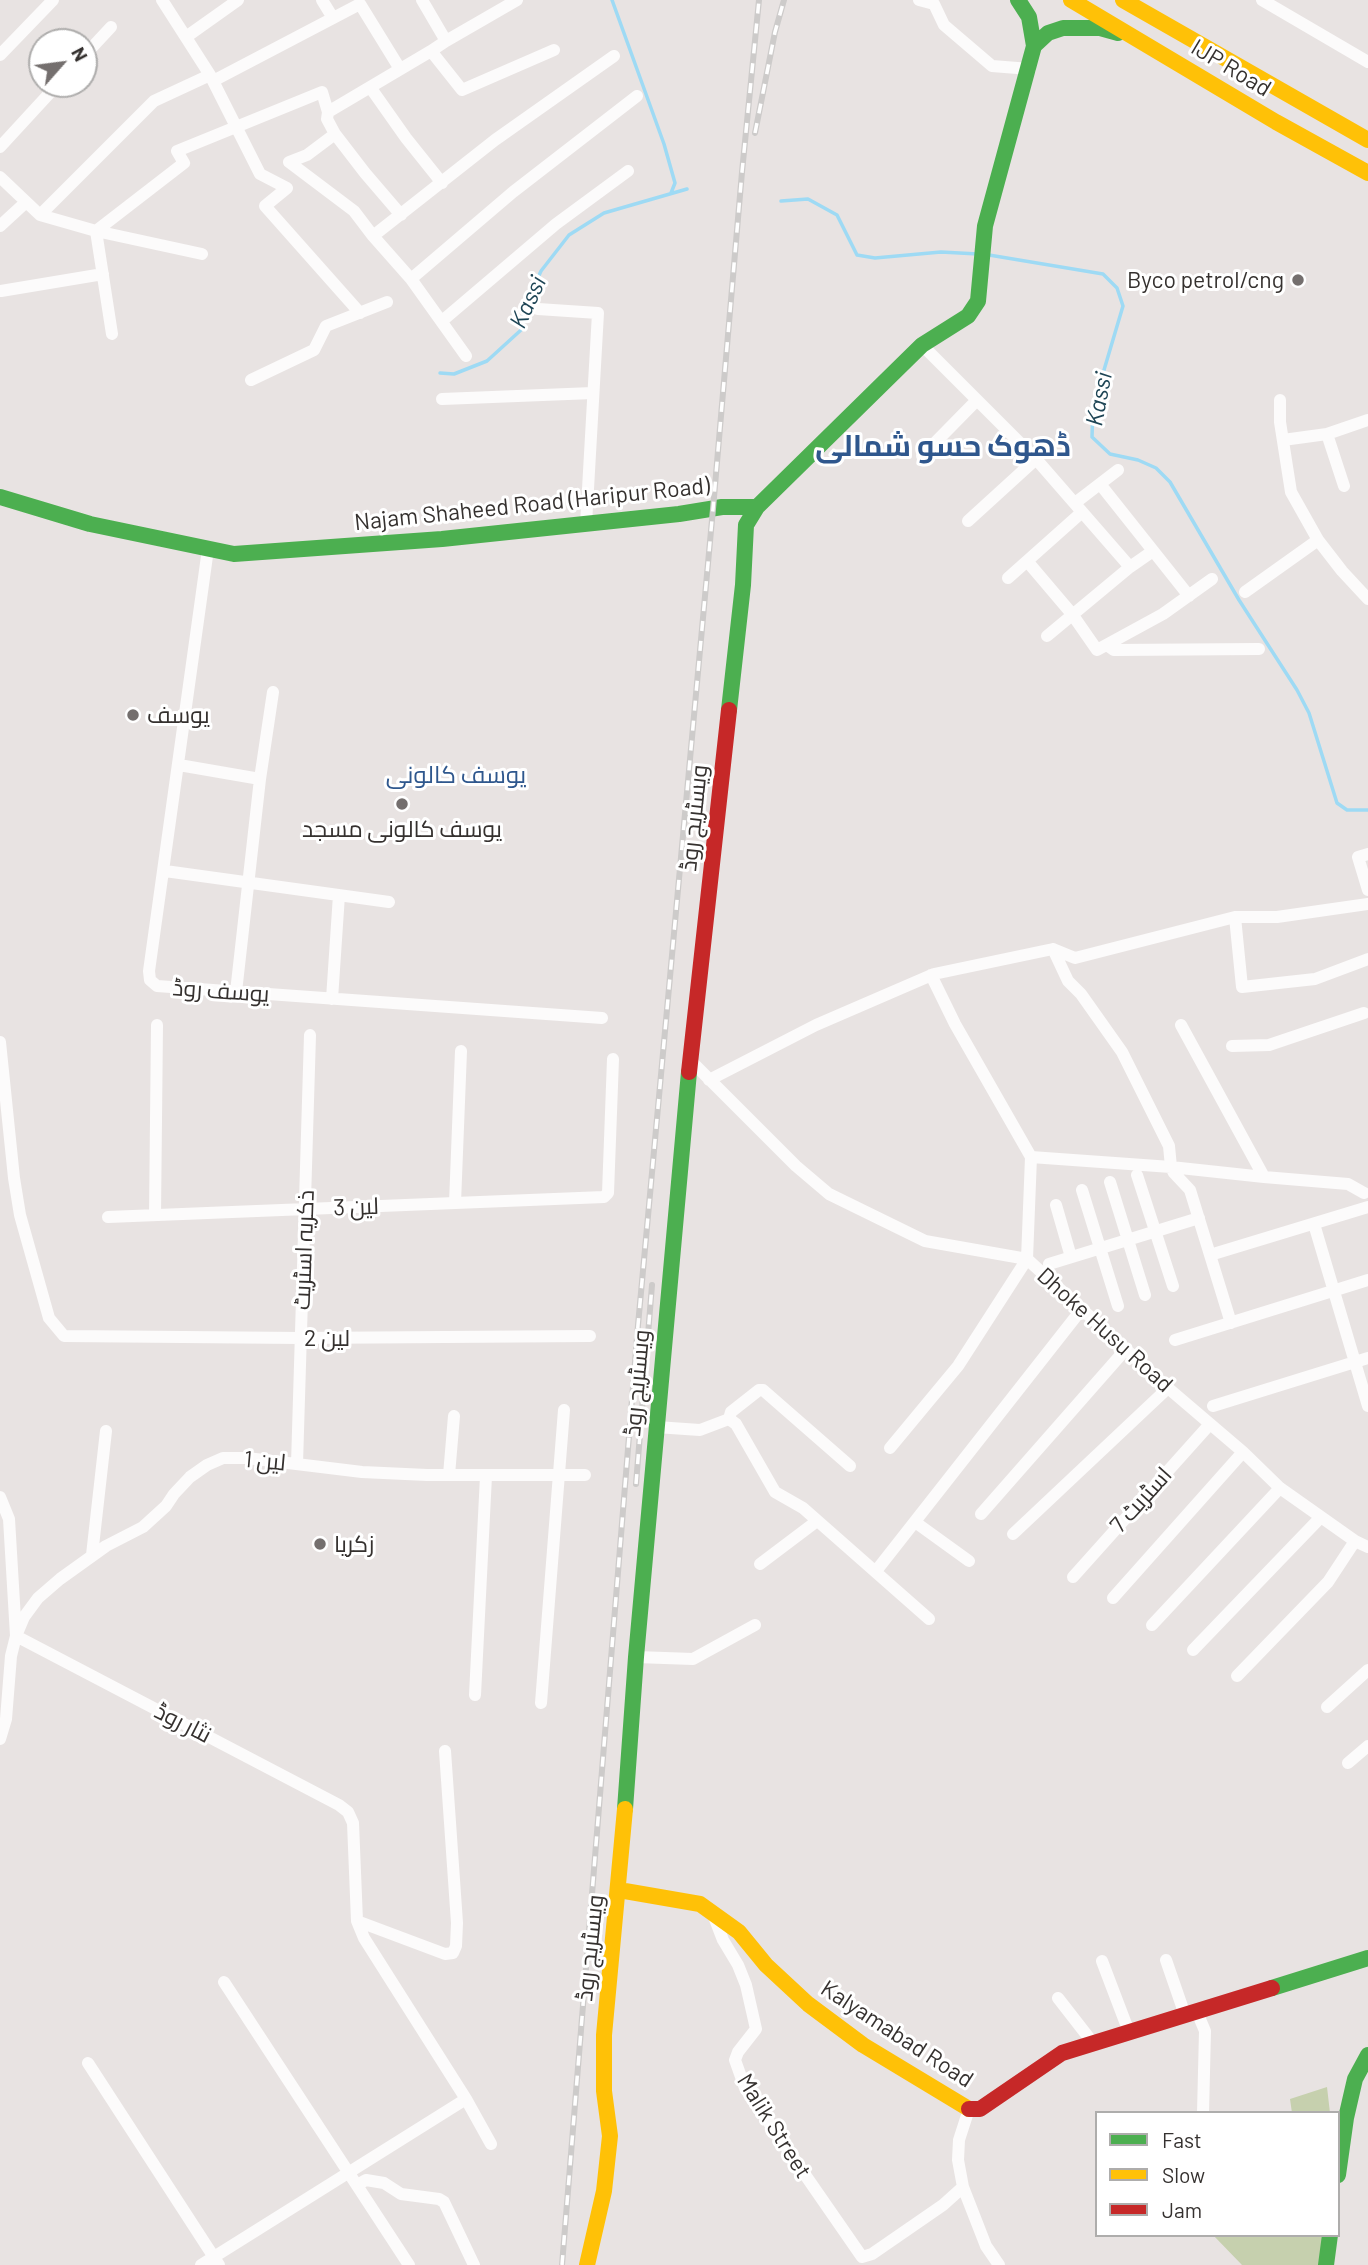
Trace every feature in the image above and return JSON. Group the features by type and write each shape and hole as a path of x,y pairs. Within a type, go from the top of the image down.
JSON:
{"main road":[{"path":"757,507 922,345 974,309 978,301 988,222 1034,46 1029,17 1018,0"},
{"name":"IJP Road","path":"1071,0 1276,122 1366,167"},
{"name":"IJP Road","path":"1123,0 1368,140"},
{"path":"1034,46 1056,29 1077,27 1100,28 1144,42"},
{"name":"Najam Shaheed Road (Haripur Road)","path":"0,497 90,524 234,554 442,539 722,507 757,507"},
{"name":"ویسٹریج روڈ","path":"587,2265 604,2191 610,2136 604,2091 604,2035 690,1060 742,597 746,525 757,507"},
{"name":"Kalyamabad Road","path":"618,1890 700,1904 739,1932 766,1965 807,2004 863,2045 969,2109 980,2109 1062,2053 1368,1958"},
{"path":"1340,2161 1355,2079 1368,2055"},
{"path":"1330,2237 1330,2264"}],"street":[{"path":"0,54 53,0"},
{"path":"162,0 212,78 260,174 287,188 265,206 360,313"},
{"path":"186,37 238,0"},
{"path":"322,0 333,18"},
{"path":"422,0 446,41"},
{"path":"328,112 516,0"},
{"path":"919,0 934,4 944,24 992,66 1030,69"},
{"path":"1262,0 1368,62"},
{"path":"40,215 153,101 212,78 333,18 358,2 400,69"},
{"path":"98,41 111,27"},
{"path":"431,51 462,90 554,50"},
{"path":"373,236 495,140 614,56"},
{"path":"370,87 442,183"},
{"path":"96,231 184,163 177,151 322,92 328,112 327,119 335,134 401,215"},
{"path":"411,279 513,192 637,96"},
{"path":"0,147 45,98"},
{"path":"335,134 307,155 289,162 354,211 411,279 466,356"},
{"path":"442,321 556,224 628,171"},
{"path":"0,177 40,215 96,231 202,254"},
{"path":"0,226 25,203"},
{"path":"96,231 112,334"},
{"path":"1,291 103,274"},
{"path":"251,380 314,350 326,326 387,302"},
{"path":"538,309 598,313 586,523"},
{"path":"922,345 1036,459 1130,567"},
{"path":"442,399 593,393"},
{"path":"1280,400 1280,422 1291,492 1318,540 1368,599"},
{"path":"922,456 976,401"},
{"path":"1283,440 1327,434 1368,420"},
{"path":"1327,434 1344,486"},
{"path":"968,521 1036,459"},
{"path":"1008,578 1100,484 1118,470"},
{"path":"1100,484 1189,596"},
{"path":"1245,593 1318,540"},
{"name":"یوسف روڈ","path":"208,549 150,979 157,986 602,1018"},
{"path":"1046,636 1153,551"},
{"path":"1027,561 1072,614 1097,650 1163,614 1212,579"},
{"path":"1107,645 1114,650 1259,649"},
{"path":"236,992 260,779 273,692"},
{"path":"179,765 260,779"},
{"path":"1368,854 1359,857 1368,890"},
{"path":"165,871 389,902"},
{"path":"332,999 340,895"},
{"path":"709,1080 816,1025 931,975 1053,949 1075,958 1235,917 1277,917 1368,904"},
{"path":"1235,917 1242,987 1315,979 1368,959"},
{"path":"1053,949 1068,981 1081,994 1122,1052 1169,1146 1171,1167 1190,1190 1231,1323"},
{"path":"890,1448 958,1366 1027,1259 1031,1157 955,1024 931,975"},
{"path":"1232,1046 1269,1045 1367,1015"},
{"path":"155,1215 157,1025"},
{"path":"1181,1026 1264,1177"},
{"name":"ذکریہ اسٹریٹ","path":"297,1464 310,1035"},
{"name":"لین 2","path":"0,1042 20,1215 50,1318 64,1336 590,1336"},
{"path":"455,1203 461,1051"},
{"name":"لین 3","path":"108,1217 604,1197 608,1193 613,1059"},
{"name":"Dhoke Husu Road","path":"690,1060 796,1166 829,1194 925,1241 1027,1259 1168,1388 1243,1451 1280,1489 1362,1544"},
{"path":"1031,1157 1348,1184 1367,1194"},
{"path":"1137,1175 1173,1286"},
{"path":"1110,1182 1145,1295"},
{"path":"1082,1190 1118,1306"},
{"path":"1056,1205 1071,1257"},
{"path":"1210,1255 1368,1207"},
{"path":"1049,1264 1199,1218"},
{"path":"1314,1224 1368,1406"},
{"path":"1175,1340 1368,1280"},
{"path":"876,1571 1081,1310"},
{"path":"981,1514 1126,1349"},
{"path":"1213,1406 1368,1358"},
{"path":"1013,1534 1168,1388"},
{"path":"729,1419 731,1412 759,1390 763,1390 850,1466"},
{"path":"541,1703 564,1410"},
{"path":"449,1475 454,1416"},
{"path":"656,1427 699,1430 729,1419"},
{"path":"729,1419 736,1424 775,1492 803,1508 929,1619"},
{"name":"اسٹریٹ 7","path":"1073,1577 1210,1424"},
{"path":"92,1555 106,1430"},
{"path":"1113,1598 1243,1451"},
{"name":"لین 1","path":"16,1636 24,1617 38,1598 60,1579 92,1555 143,1527 166,1506 190,1477 223,1458 247,1458 362,1472 486,1476 585,1475"},
{"path":"475,1695 486,1476"},
{"path":"1152,1625 1280,1489"},
{"path":"0,1497 9,1519 16,1636 11,1656 6,1719 0,1739"},
{"path":"1193,1650 1320,1518"},
{"path":"760,1564 817,1521"},
{"path":"915,1522 969,1561"},
{"path":"1237,1676 1362,1544"},
{"path":"636,1657 694,1658 755,1625"},
{"name":"نثار روڈ","path":"16,1636 348,1812 352,1823 357,1921"},
{"path":"1327,1707 1368,1670"},
{"path":"1349,1763 1368,1746"},
{"path":"357,1921 445,1954 453,1953 457,1923 445,1751"},
{"name":"Malik Street","path":"711,1911 746,1985 756,2029 735,2060 745,2088 862,2257 872,2254 943,2205 963,2187"},
{"path":"357,1921 364,1938 466,2099 491,2144"},
{"path":"1167,1960 1191,2014 1205,2031 1203,2111"},
{"path":"1102,1961 1129,2032"},
{"path":"224,1982 409,2265"},
{"path":"1058,1998 1093,2043"},
{"path":"88,2063 216,2261"},
{"path":"201,2265 216,2261 466,2099"},
{"path":"969,2109 959,2140 958,2160 963,2187 986,2246 999,2265"},
{"path":"357,2185 366,2180 384,2183 401,2194 444,2202 474,2265"}],"green space":[{"path":"1327,2087 1330,2111 1292,2111 1290,2099"},
{"path":"1215,2237 1324,2237 1321,2265 1242,2265"}],"waterway":[{"path":"612,0 664,144 675,183 671,193"},
{"name":"Kassi","path":"440,373 454,374 487,361 521,330 525,306 541,271 569,235 604,213 687,189"},
{"name":"Kassi","path":"781,201 808,199 837,215 857,255 875,258 941,252 978,254"},
{"name":"Kassi","path":"989,255 1103,274 1117,288 1123,306 1093,407 1092,437 1110,454 1138,460 1156,468 1170,482 1309,713 1337,803 1347,810 1368,810"}],"railway":[{"path":"562,2265 638,1325 759,0"},
{"path":"755,133 784,0"},
{"path":"636,1484 652,1285"}],"traffic: fast":[{"path":"729,710 743,585 746,525 757,507 922,345 968,316 978,301 985,226 1034,46 1029,17 1018,0"},
{"path":"1034,46 1048,33 1063,28 1100,28 1118,33"},
{"path":"0,497 90,524 234,554 442,539 722,507 757,507"},
{"path":"625,1809 636,1657 689,1072"},
{"path":"1272,1988 1368,1958"},
{"path":"1340,2161 1355,2079 1368,2055"},
{"path":"1326,2265 1330,2237"}],"traffic: slow":[{"path":"1071,0 1276,122 1368,173"},
{"path":"1123,0 1368,140"},
{"path":"587,2265 604,2191 610,2136 604,2091 604,2035 625,1809"},
{"path":"619,1890 700,1904 739,1932 766,1965 808,2004 863,2045 969,2109"}],"traffic: jam":[{"path":"689,1072 729,710"},
{"path":"969,2109 980,2109 1062,2053 1272,1988"}],"place":[{"name":"Byco petrol/cng","path":"1298,280"},
{"name":"یوسف","path":"133,715"},
{"name":"یوسف کالونی مسجد","path":"402,804"},
{"name":"زکریا","path":"320,1544"}],"district":[{"name":"ڈھوک حسو شمالی","path":"943,446"},
{"name":"یوسف کالونی","path":"456,775"}]}
